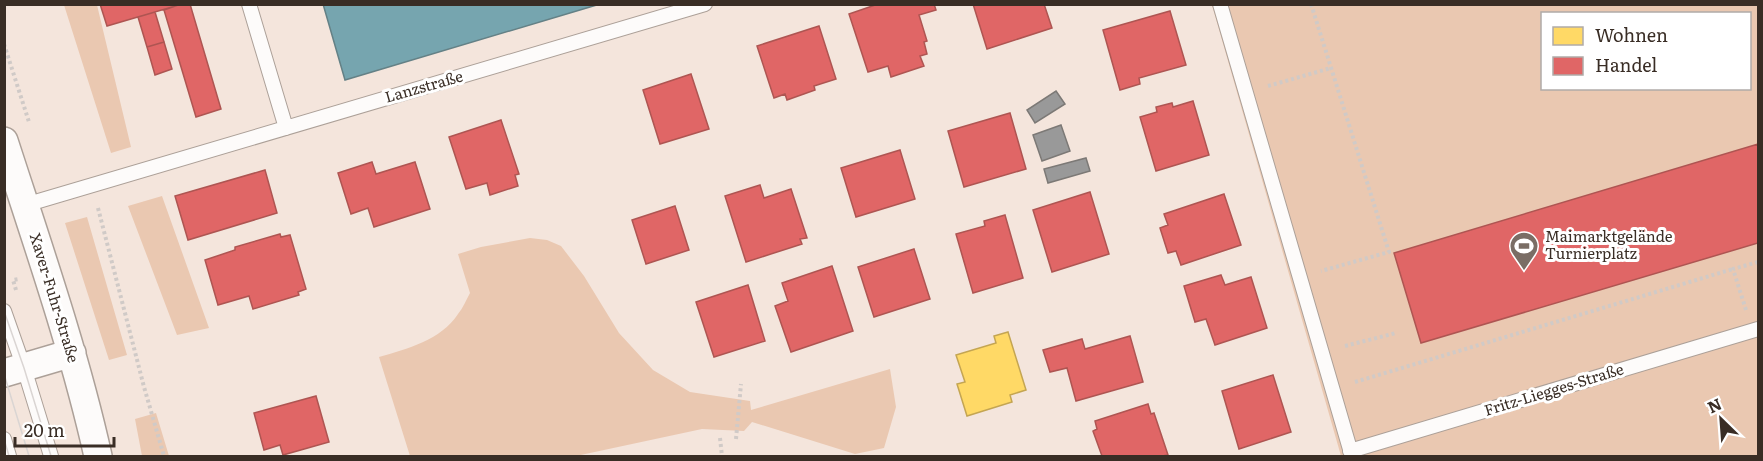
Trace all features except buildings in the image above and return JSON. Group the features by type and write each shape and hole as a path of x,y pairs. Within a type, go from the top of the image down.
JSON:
{"street":[{"name":"Xaver-Fuhr-Straße","path":"4,141 72,353 98,456"},
{"path":"14,371 72,353"}],"lane":[{"path":"249,4 286,128"},
{"name":"Lanzstraße","path":"25,205 705,4"},
{"path":"1220,4 1351,454"},
{"path":"4,312 14,371 51,456"},
{"name":"Fritz-Liegges-Straße","path":"1351,454 1756,330"},
{"path":"4,439 9,456"}],"path":[{"path":"1300,278 1389,252 1311,4"},
{"path":"1246,93 1331,68"},
{"path":"92,186 164,456"},
{"path":"1332,388 1758,262"},
{"path":"1733,269 1756,330"},
{"path":"1321,352 1396,333"},
{"path":"736,439 741,384"},
{"path":"720,438 722,456"}],"shaded area":[{"path":"64,5 97,5 131,147 111,153"},
{"name":"Maimarktgelände Turnierplatz","path":"1212,5 1758,5 1758,456 1341,456"},
{"path":"162,196 209,328 177,335 128,206"},
{"path":"87,217 127,355 109,360 65,223"},
{"path":"530,238 547,240 561,246 584,276 619,333 653,370 690,392 750,401 751,410 890,369 896,407 884,448 855,454 752,422 744,431 702,429 576,456 410,456 379,357 412,347 433,337 451,323 458,314 470,293 458,254 481,247"},
{"path":"156,413 169,456 142,456 135,419"}],"tram line":[{"path":"4,311 51,456"},
{"path":"4,374 29,456"},
{"path":"4,439 9,456"}],"place":[{"name":"Maimarktgelände Turnierplatz","path":"1524,272"}]}
